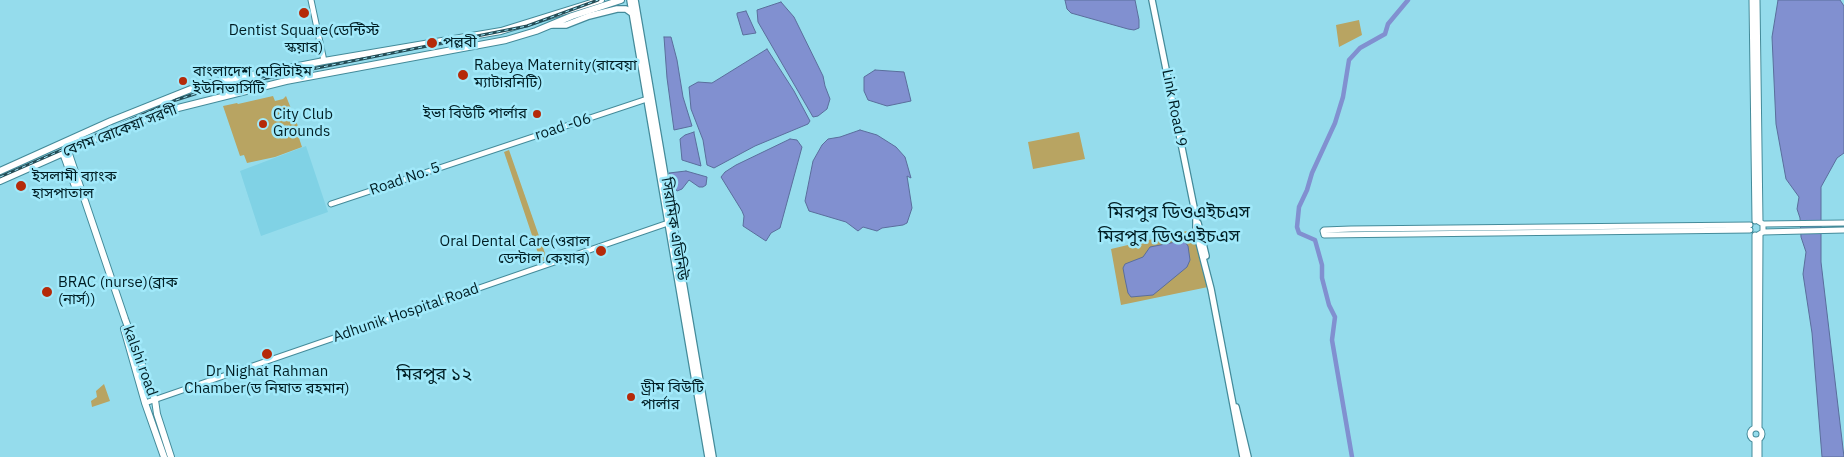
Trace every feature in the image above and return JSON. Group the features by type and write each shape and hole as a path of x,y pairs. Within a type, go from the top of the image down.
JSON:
{"main road":[{"name":"বেগম রোকেয়া সরণী","path":"0,171 110,121 174,95 211,84 324,61 482,35 542,20 602,0"},
{"name":"বেগম রোকেয়া সরণী","path":"0,181 115,130 178,108 286,80 506,40 622,0"},
{"name":"সিরামিক এভিনিউ","path":"630,0 638,32 713,457"},
{"name":"সিরামিক এভিনিউ","path":"635,0 647,99 708,457"},
{"name":"Link Road 9","path":"1152,0 1196,217 1196,231 1211,289 1243,457"},
{"path":"551,25 566,25 622,8 632,14"},
{"path":"542,20 544,28"},
{"path":"174,95 178,108"},
{"path":"66,152 124,328 145,404 164,457"},
{"name":"kalshi road","path":"66,152 155,400 157,414 171,457"},
{"name":"Link Road 9","path":"1233,403 1237,410 1248,457"}],"street":[{"path":"311,0 324,61"},
{"path":"1752,0 1759,222"},
{"path":"1755,457 1757,440 1763,435 1757,428 1759,222 1757,0"},
{"name":"road -06","path":"479,154 647,99"},
{"name":"Road No. 5","path":"331,204 479,154"},
{"path":"1844,223 1788,224 1759,222 1750,228 1324,235 1323,233 1324,230 1750,228 1759,234 1788,231 1844,230"},
{"name":"Adhunik Hospital Road","path":"145,404 668,224"},
{"path":"1757,428 1750,433 1751,437 1757,440"},
{"path":"1757,440 1759,457"}],"shaded area":[{"path":"1065,0 1135,0 1139,28 1134,30 1128,29 1071,13 1067,9"},
{"path":"1778,0 1840,0 1844,6 1844,153 1837,158 1821,187 1821,262 1844,457 1822,457 1812,333 1803,274 1806,252 1801,237 1800,218 1797,209 1799,197 1786,179 1776,124 1772,37"},
{"path":"781,2 794,17 823,76 830,99 827,109 818,116 813,117 758,22 757,10"},
{"path":"746,11 756,33 743,35 737,13"},
{"path":"1359,20 1362,35 1339,47 1336,25"},
{"path":"664,37 671,37 683,97 692,126 674,130 667,78"},
{"path":"767,49 794,91 810,121 808,124 755,146 714,168 707,165 703,140 691,109 689,87 698,82 712,83"},
{"path":"875,70 904,72 911,101 887,106 868,100 864,91 864,77"},
{"name":"City Club Grounds","path":"273,96 275,101 286,96 300,131 298,135 302,147 275,157 247,163 244,155 240,156 223,106"},
{"path":"860,130 877,135 896,147 905,157 911,178 907,176 912,208 907,223 903,225 882,228 877,231 863,227 858,231 846,222 809,211 805,201 813,161 822,145 828,139"},
{"path":"694,132 701,166 682,160 680,139"},
{"path":"1079,132 1085,159 1033,169 1028,142"},
{"path":"790,139 797,140 802,147 780,228 771,233 766,241 743,226 744,216 742,211 721,177 736,165"},
{"path":"306,146 328,212 261,236 240,171"},
{"path":"509,150 547,259 541,262 504,152"},
{"path":"686,171 707,177 706,185 699,187 689,180 682,189 677,191 672,184 674,177 669,173"},
{"path":"1195,229 1208,287 1121,305 1111,249"},
{"path":"1181,241 1185,242 1188,246 1190,260 1187,267 1153,295 1131,297 1128,293 1123,268 1125,264 1143,257 1150,247"},
{"path":"104,384 110,401 92,407 91,401 97,397 96,391"}],"waterway":[{"path":"1352,457 1332,340 1335,317 1329,305 1322,278 1322,265 1315,240 1299,233 1297,227 1299,207 1335,123 1343,97 1349,60 1360,48 1385,34 1388,24 1408,0"}],"railway":[{"path":"0,177 176,100 207,90 527,26 598,0"}],"place":[{"name":"Dentist Square(ডেন্টিস্ট স্কয়ার)","path":"304,13"},
{"name":"পল্লবী","path":"432,43"},
{"name":"Rabeya Maternity(রাবেয়া ম্যাটারনিটি)","path":"463,75"},
{"name":"বাংলাদেশ মেরিটাইম ইউনিভার্সিটি","path":"183,81"},
{"name":"ইভা বিউটি পার্লার","path":"537,114"},
{"name":"City Club Grounds","path":"263,124"},
{"name":"ইসলামী ব্যাংক হাসপাতাল","path":"21,186"},
{"name":"Oral Dental Care(ওরাল ডেন্টাল কেয়ার)","path":"601,251"},
{"name":"BRAC (nurse)(ব্রাক (নার্স))","path":"47,292"},
{"name":"Dr Nighat Rahman Chamber(ড নিঘাত রহমান)","path":"267,354"},
{"name":"ড্রীম বিউটি পার্লার","path":"631,397"}],"district":[{"name":"মিরপুর ডিওএইচএস","path":"1179,213"},
{"name":"মিরপুর ডিওএইচএস","path":"1169,237"},
{"name":"মিরপুর ১২","path":"434,375"}]}
